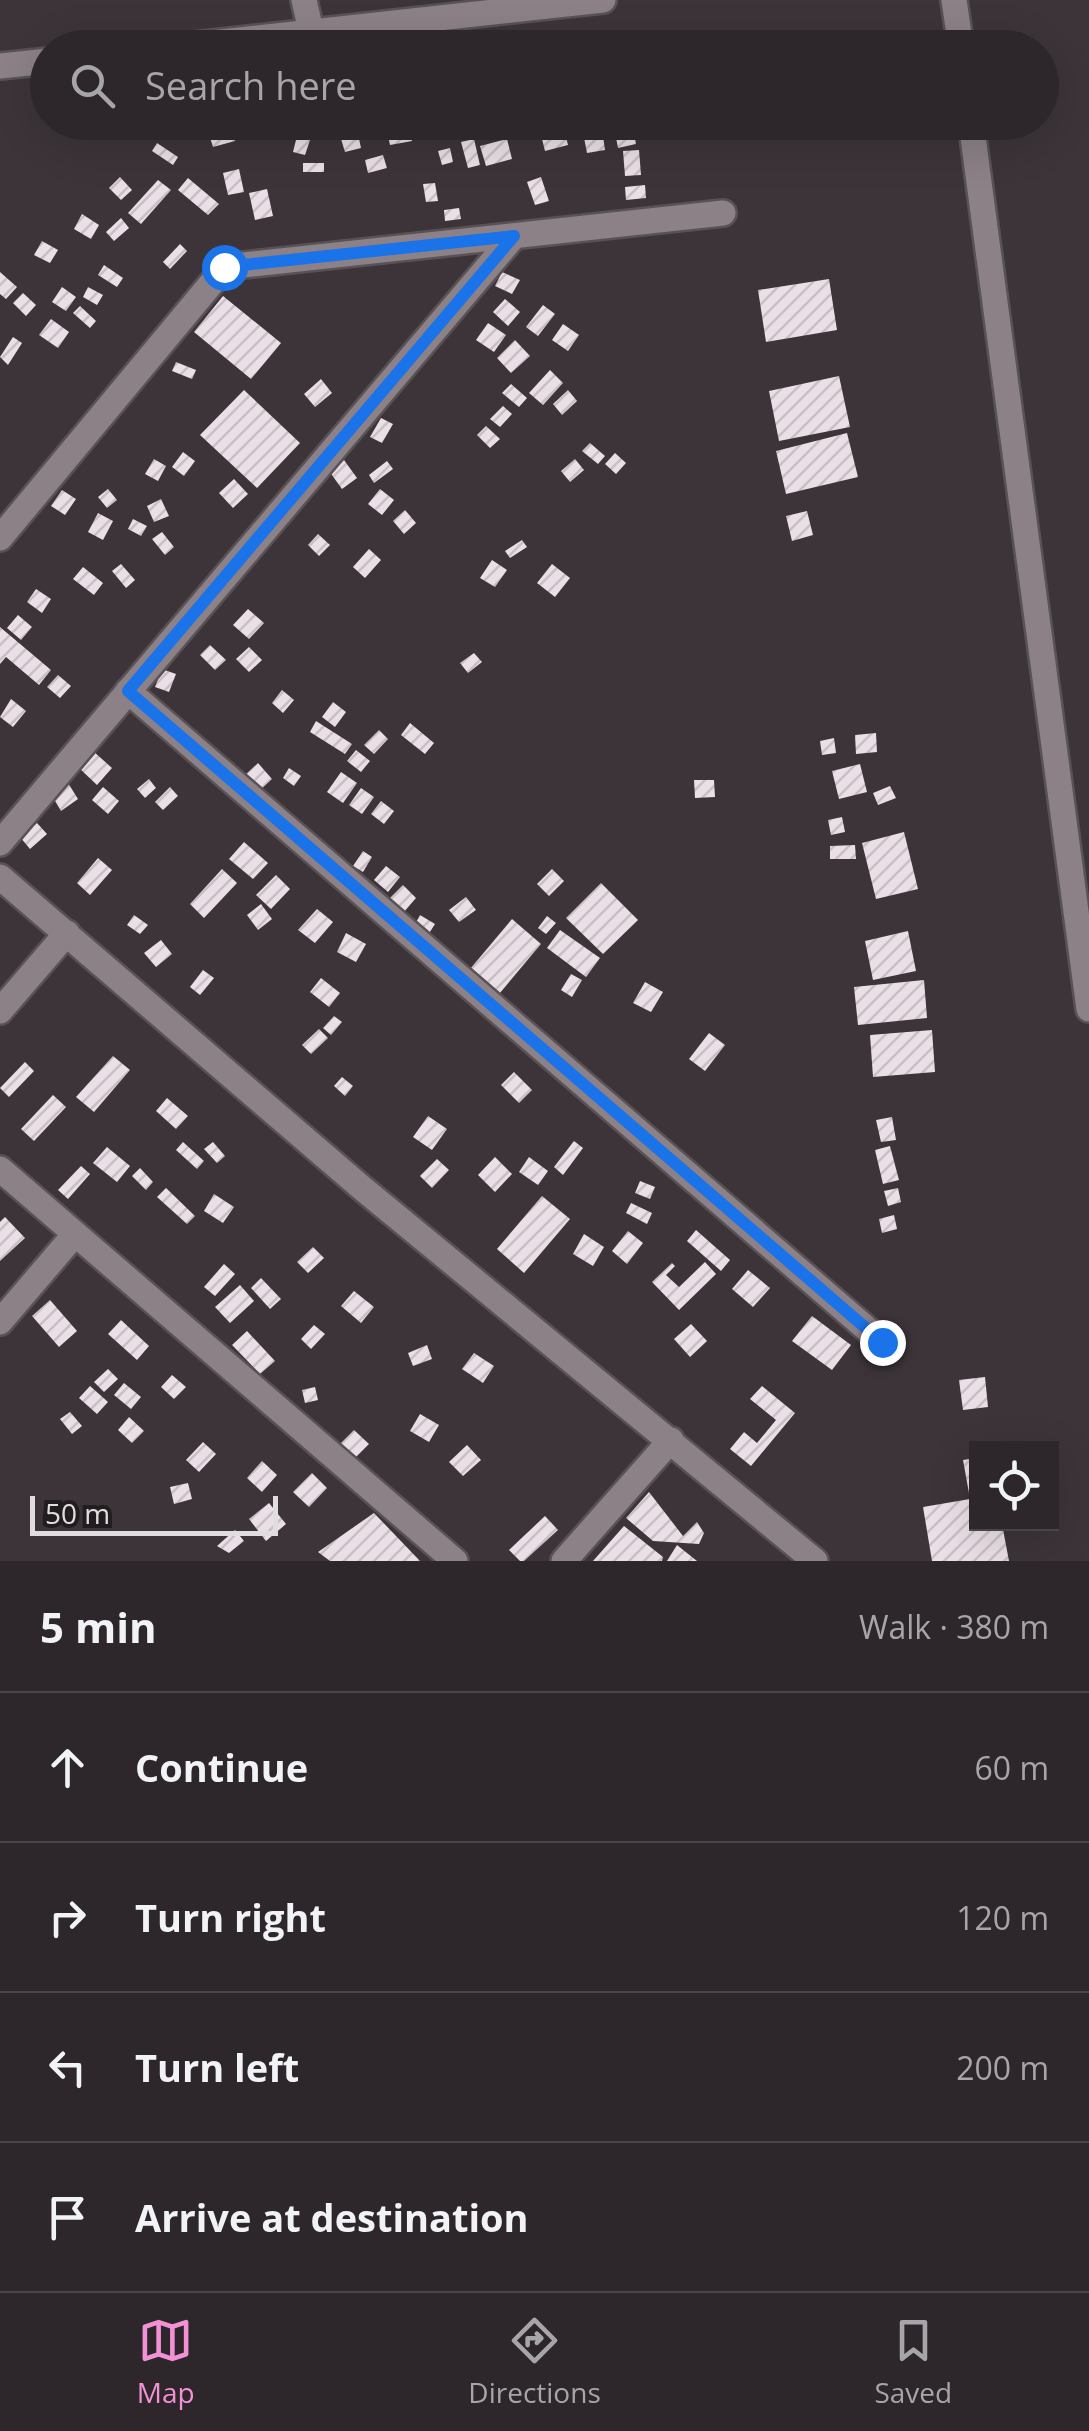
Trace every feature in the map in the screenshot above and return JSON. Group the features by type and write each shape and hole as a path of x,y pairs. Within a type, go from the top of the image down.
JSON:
{"street":[{"path":"304,0 312,30"},
{"path":"321,30 604,0"},
{"path":"954,0 958,30"},
{"path":"0,66 30,63"},
{"path":"974,140 1082,909 1089,1010"},
{"path":"0,538 224,267 723,213"},
{"path":"0,843 514,236"},
{"path":"128,691 882,1342"},
{"path":"0,877 362,1188 815,1561"},
{"path":"0,1012 67,934"},
{"path":"0,1169 454,1561"},
{"path":"0,1322 75,1234"},
{"path":"564,1561 671,1440"}],"building":[{"path":"211,140 235,141 213,147"},
{"path":"296,140 310,140 305,155 293,152"},
{"path":"341,140 359,140 361,148 345,152"},
{"path":"389,140 412,140 412,141 390,145"},
{"path":"474,140 480,165 468,168 461,142"},
{"path":"507,140 512,159 486,166 480,146"},
{"path":"542,140 567,140 568,145 545,151"},
{"path":"584,140 604,140 605,150 587,153"},
{"path":"616,140 635,140 636,144 618,148"},
{"path":"157,143 178,157 173,165 152,151"},
{"path":"450,148 453,162 442,165 438,151"},
{"path":"639,150 641,175 625,176 623,151"},
{"path":"383,155 387,168 368,173 365,160"},
{"path":"303,163 324,163 324,172 303,172"},
{"path":"239,169 244,192 228,195 223,173"},
{"path":"120,177 132,190 121,200 109,188"},
{"path":"541,177 549,201 535,205 527,182"},
{"path":"188,178 219,204 208,215 178,190"},
{"path":"158,180 171,190 141,224 128,213"},
{"path":"435,183 438,201 426,202 423,184"},
{"path":"645,185 646,198 626,200 625,187"},
{"path":"267,189 273,216 255,220 249,193"},
{"path":"459,208 461,219 445,221 444,210"},
{"path":"82,214 99,225 91,239 74,229"},
{"path":"121,218 129,228 114,241 106,232"},
{"path":"42,241 58,250 50,263 34,255"},
{"path":"180,244 187,251 170,269 163,262"},
{"path":"104,265 123,278 117,287 98,275"},
{"path":"0,272 17,287 6,299 0,294"},
{"path":"502,272 520,280 512,294 495,286"},
{"path":"829,279 837,330 766,342 758,290"},
{"path":"62,287 76,297 66,311 52,302"},
{"path":"88,287 103,295 97,305 83,297"},
{"path":"23,293 36,305 26,316 13,303"},
{"path":"223,296 281,343 251,379 194,332"},
{"path":"505,299 520,312 508,326 493,312"},
{"path":"543,305 555,314 538,336 526,327"},
{"path":"80,306 96,321 90,328 73,313"},
{"path":"51,319 69,332 58,348 39,335"},
{"path":"488,323 506,335 494,352 476,340"},
{"path":"563,324 579,335 568,351 552,340"},
{"path":"13,337 22,343 8,365 0,357"},
{"path":"515,340 530,356 511,373 497,358"},
{"path":"176,362 196,370 192,379 172,371"},
{"path":"550,370 563,383 543,405 529,393"},
{"path":"839,376 850,427 779,441 769,391"},
{"path":"321,379 332,393 315,407 304,394"},
{"path":"511,384 527,398 519,407 502,393"},
{"path":"244,390 300,443 257,488 200,435"},
{"path":"568,390 577,401 562,415 553,404"},
{"path":"503,406 512,414 500,427 490,419"},
{"path":"381,418 393,424 382,443 370,437"},
{"path":"486,426 500,439 490,448 477,435"},
{"path":"847,433 858,477 786,494 776,451"},
{"path":"590,443 605,456 598,464 582,451"},
{"path":"183,452 195,461 184,476 172,467"},
{"path":"615,453 626,463 616,474 605,464"},
{"path":"154,459 166,466 158,481 145,474"},
{"path":"575,459 584,470 570,482 561,471"},
{"path":"344,460 357,478 342,489 329,471"},
{"path":"387,461 393,469 374,483 369,475"},
{"path":"234,479 248,494 233,508 219,493"},
{"path":"108,489 117,500 107,508 98,497"},
{"path":"380,489 394,500 382,515 368,504"},
{"path":"62,490 76,499 65,515 51,506"},
{"path":"161,499 169,516 154,522 147,506"},
{"path":"405,510 416,523 404,534 393,521"},
{"path":"807,511 813,535 792,541 786,516"},
{"path":"98,513 113,521 103,540 88,532"},
{"path":"133,519 147,526 141,536 128,529"},
{"path":"162,532 174,547 165,555 152,539"},
{"path":"318,534 330,545 319,556 308,545"},
{"path":"522,540 527,547 510,558 505,551"},
{"path":"369,549 381,560 365,578 353,567"},
{"path":"492,560 507,570 495,587 480,578"},
{"path":"121,564 135,580 126,588 112,571"},
{"path":"552,564 570,578 555,597 537,583"},
{"path":"83,567 103,583 94,595 73,579"},
{"path":"36,589 51,599 42,613 27,602"},
{"path":"248,609 264,623 249,639 233,625"},
{"path":"18,615 32,627 21,640 7,628"},
{"path":"0,627 51,670 39,685 6,657 0,664"},
{"path":"210,645 226,660 215,670 200,655"},
{"path":"249,647 262,660 249,672 236,659"},
{"path":"474,653 482,662 468,673 460,663"},
{"path":"162,669 176,674 169,692 155,687"},
{"path":"58,675 71,686 60,698 47,687"},
{"path":"282,690 294,700 283,713 272,703"},
{"path":"11,699 26,711 13,727 0,717"},
{"path":"333,702 346,712 335,727 322,717"},
{"path":"316,721 352,744 345,754 310,732"},
{"path":"410,723 434,743 425,754 401,735"},
{"path":"379,730 388,739 374,754 364,745"},
{"path":"876,733 877,752 856,754 855,735"},
{"path":"834,738 836,753 822,755 820,741"},
{"path":"356,750 370,761 361,772 347,761"},
{"path":"93,751 112,768 97,785 78,767"},
{"path":"258,763 272,779 258,792 244,776"},
{"path":"860,764 867,792 839,799 832,771"},
{"path":"289,768 301,776 294,786 283,778"},
{"path":"341,772 357,783 343,803 327,792"},
{"path":"149,779 156,788 145,798 137,789"},
{"path":"694,780 714,780 715,797 695,798"},
{"path":"68,783 78,799 61,811 51,794"},
{"path":"890,786 896,798 878,805 873,793"},
{"path":"103,787 119,801 108,814 92,800"},
{"path":"170,787 178,796 163,810 155,802"},
{"path":"361,788 374,797 362,814 349,805"},
{"path":"381,801 394,811 384,824 371,814"},
{"path":"842,817 845,832 831,835 828,820"},
{"path":"37,823 47,834 30,849 20,837"},
{"path":"904,832 918,889 876,899 862,843"},
{"path":"244,842 268,863 253,879 229,859"},
{"path":"855,845 856,859 830,859 830,846"},
{"path":"363,851 372,857 363,872 353,866"},
{"path":"98,858 112,870 90,895 77,883"},
{"path":"386,866 400,877 388,892 374,880"},
{"path":"222,869 237,883 204,918 190,904"},
{"path":"552,869 564,881 549,896 537,884"},
{"path":"276,875 290,889 271,909 256,895"},
{"path":"601,883 638,920 603,954 566,918"},
{"path":"403,885 416,898 403,913 389,899"},
{"path":"466,897 476,910 459,922 449,910"},
{"path":"261,904 272,919 258,930 247,915"},
{"path":"317,909 333,922 315,943 298,930"},
{"path":"134,915 148,925 140,934 127,925"},
{"path":"420,915 435,924 428,935 414,926"},
{"path":"547,916 556,923 546,934 538,928"},
{"path":"512,919 541,944 494,1000 465,975"},
{"path":"560,930 600,958 586,977 547,948"},
{"path":"908,931 916,971 873,980 865,941"},
{"path":"346,933 366,944 356,962 337,952"},
{"path":"161,940 172,954 156,967 144,953"},
{"path":"203,970 214,978 200,995 190,987"},
{"path":"571,974 582,980 572,997 561,990"},
{"path":"321,978 340,993 329,1007 310,992"},
{"path":"924,980 927,1018 858,1025 854,987"},
{"path":"645,982 663,992 651,1012 633,1003"},
{"path":"334,1016 342,1022 331,1035 323,1028"},
{"path":"319,1029 328,1038 311,1054 302,1045"},
{"path":"932,1030 935,1072 873,1077 870,1035"},
{"path":"709,1033 725,1045 705,1071 689,1059"},
{"path":"113,1056 130,1070 94,1112 76,1097"},
{"path":"25,1062 34,1071 9,1097 0,1088"},
{"path":"514,1072 532,1090 519,1103 501,1085"},
{"path":"342,1077 353,1086 345,1096 334,1086"},
{"path":"53,1095 66,1107 34,1141 21,1129"},
{"path":"167,1098 188,1116 176,1129 156,1111"},
{"path":"428,1116 447,1129 432,1150 413,1137"},
{"path":"892,1117 896,1140 881,1142 876,1120"},
{"path":"574,1141 583,1148 563,1175 554,1167"},
{"path":"183,1142 204,1161 197,1169 176,1150"},
{"path":"213,1142 225,1156 217,1163 204,1149"},
{"path":"890,1146 899,1180 883,1184 875,1150"},
{"path":"107,1147 130,1166 117,1182 93,1163"},
{"path":"495,1157 512,1174 495,1192 478,1175"},
{"path":"529,1157 548,1171 538,1185 519,1172"},
{"path":"437,1159 449,1170 432,1188 420,1176"},
{"path":"81,1166 90,1174 68,1199 58,1190"},
{"path":"140,1168 153,1182 146,1190 132,1176"},
{"path":"640,1181 655,1187 650,1199 635,1193"},
{"path":"166,1188 195,1216 187,1224 157,1197"},
{"path":"898,1188 901,1202 888,1206 884,1191"},
{"path":"214,1194 234,1207 223,1223 204,1211"},
{"path":"542,1196 570,1219 524,1273 497,1249"},
{"path":"631,1203 652,1213 647,1224 626,1213"},
{"path":"894,1215 897,1229 882,1233 879,1219"},
{"path":"5,1217 25,1238 0,1261 0,1222"},
{"path":"696,1230 730,1260 721,1271 687,1241"},
{"path":"628,1231 643,1243 627,1264 612,1251"},
{"path":"584,1234 604,1247 593,1266 573,1254"},
{"path":"313,1247 324,1258 308,1273 297,1262"},
{"path":"705,1262 716,1274 679,1310 652,1282 672,1263 675,1266 666,1275 679,1287"},
{"path":"224,1264 235,1274 215,1296 204,1287"},
{"path":"748,1270 770,1288 753,1307 732,1289"},
{"path":"261,1278 281,1299 270,1309 251,1288"},
{"path":"240,1285 254,1301 230,1323 215,1307"},
{"path":"354,1291 374,1307 361,1323 341,1306"},
{"path":"50,1300 77,1331 59,1347 32,1316"},
{"path":"812,1316 851,1345 832,1370 792,1341"},
{"path":"121,1320 149,1346 137,1360 108,1334"},
{"path":"691,1324 707,1341 690,1357 674,1339"},
{"path":"314,1325 325,1334 311,1349 301,1339"},
{"path":"247,1331 275,1361 260,1374 232,1345"},
{"path":"427,1345 432,1359 413,1366 408,1353"},
{"path":"474,1353 494,1366 483,1383 462,1369"},
{"path":"108,1369 118,1379 104,1392 94,1382"},
{"path":"172,1375 186,1387 174,1399 161,1387"},
{"path":"985,1377 988,1407 963,1410 959,1380"},
{"path":"124,1383 141,1397 131,1409 114,1395"},
{"path":"90,1386 108,1402 97,1414 79,1398"},
{"path":"762,1386 795,1413 751,1466 730,1449 744,1432 757,1443 776,1420 750,1399"},
{"path":"315,1387 318,1400 305,1403 302,1390"},
{"path":"70,1412 82,1426 72,1434 60,1419"},
{"path":"420,1414 439,1425 429,1442 410,1431"},
{"path":"129,1417 144,1431 132,1443 118,1430"},
{"path":"354,1430 369,1444 354,1459 339,1445"},
{"path":"203,1442 216,1454 199,1472 186,1460"},
{"path":"467,1445 481,1460 463,1476 449,1462"},
{"path":"969,1459 969,1493 963,1460"},
{"path":"262,1461 277,1475 262,1492 247,1478"},
{"path":"312,1473 327,1488 309,1507 293,1492"},
{"path":"188,1483 192,1499 174,1504 170,1487"},
{"path":"649,1492 683,1536 697,1522 704,1533 699,1544 653,1541 626,1518"},
{"path":"969,1499 969,1531 1003,1531 1009,1561 932,1561 923,1507"},
{"path":"269,1503 286,1524 266,1541 249,1519"},
{"path":"374,1513 420,1561 330,1561 318,1552"},
{"path":"545,1516 558,1530 520,1561 509,1550"},
{"path":"624,1526 663,1557 662,1561 593,1561"},
{"path":"235,1530 244,1541 229,1553 217,1546"},
{"path":"677,1545 697,1561 667,1561"}],"route":[{"path":"224,267 514,236 128,691 882,1342"}]}
